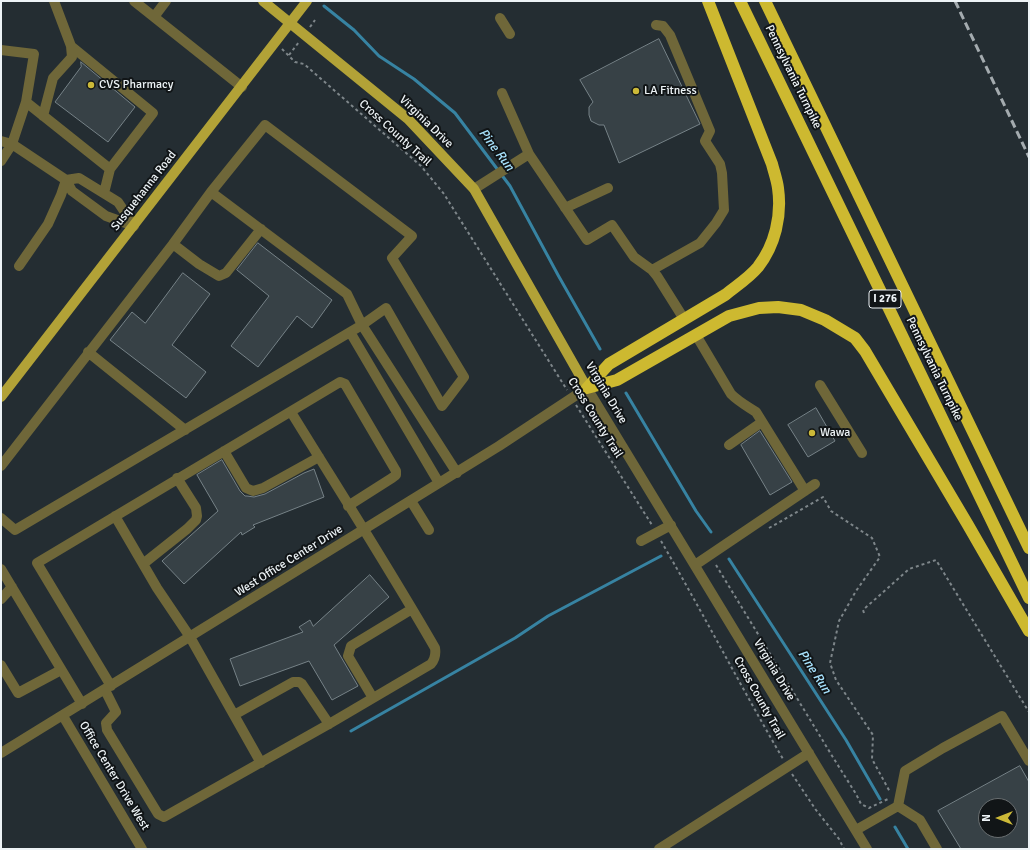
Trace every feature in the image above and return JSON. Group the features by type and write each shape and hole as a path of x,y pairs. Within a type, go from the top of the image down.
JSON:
{"highway":[{"path":"587,388 609,364 725,295 758,267 776,232 779,211 778,188 772,164 708,1"},
{"name":"Pennsylvania Turnpike","path":"740,1 1029,598"},
{"name":"Pennsylvania Turnpike","path":"765,1 1029,548"},
{"path":"587,388 617,380 729,316 759,308 778,307 801,310 825,320 855,338 865,351 1029,631"}],"main road":[{"name":"Virginia Drive","path":"263,1 408,119 474,189 587,388"},
{"name":"Susquehanna Road","path":"1,397 307,1"}],"street":[{"path":"43,116 53,78 72,57 71,46 54,1"},
{"path":"134,1 242,87"},
{"path":"154,17 166,1"},
{"path":"500,18 510,34"},
{"path":"652,270 700,243 724,210 722,173 720,164 706,141 710,131 670,35 663,26 656,25"},
{"path":"71,46 153,113 110,169 104,193"},
{"path":"1,50 34,54 26,102 12,144 1,161"},
{"path":"502,93 529,154 587,240 612,225 634,257 652,270 657,276 684,320"},
{"path":"26,102 110,169"},
{"path":"1,466 173,244 211,192 265,126 412,236 392,258 464,377 442,406 386,308 362,325 15,530 1,518"},
{"path":"1,141 12,144 66,180 72,191 106,216 134,226"},
{"path":"474,189 529,154"},
{"path":"66,180 79,178 118,202 134,226"},
{"path":"19,266 48,224 66,180"},
{"path":"565,208 608,188"},
{"path":"211,192 347,294 362,325 457,473"},
{"path":"173,244 199,264 219,276 226,273 261,229"},
{"path":"350,332 439,483"},
{"path":"696,335 731,394 739,402 756,412 805,491"},
{"path":"88,352 185,430"},
{"path":"291,412 348,506 388,566 435,648 435,658 431,664 329,724 165,817 161,817 107,730 106,723 116,712 108,688 37,563 177,478 291,412 337,383 342,382 345,384 396,472 392,478 348,506"},
{"path":"820,385 862,453"},
{"name":"West Office Center Drive","path":"1,753 457,473 587,388"},
{"name":"Virginia Drive","path":"587,388 867,849"},
{"path":"729,445 762,422"},
{"path":"224,451 246,488 253,491 263,488 319,457"},
{"path":"143,564 196,520 196,508 177,478"},
{"path":"695,565 815,484"},
{"path":"412,501 429,530"},
{"path":"115,516 143,564 190,637 261,763"},
{"path":"641,541 671,525"},
{"path":"1,570 82,704"},
{"path":"1,599 12,588"},
{"path":"373,698 348,656 351,646 412,609"},
{"path":"1,664 18,693 61,670"},
{"path":"234,715 293,682 299,682 302,684 329,724"},
{"name":"Office Center Drive West","path":"63,716 142,849"},
{"path":"856,830 898,806 905,771 1002,716 1029,761"},
{"path":"659,849 788,768 809,753"},
{"path":"898,806 920,820 937,849"}],"path":[{"name":"Cross County Trail","path":"275,43 295,62 304,64 421,166 444,194 656,533 708,622 748,699 788,768 816,810 839,839 844,849"},
{"path":"716,564 861,804 869,808 890,798 890,791 872,759 872,735 836,680 830,663 840,621 856,591 880,557 872,538 831,511 823,497 769,528"},
{"path":"864,613 863,610 909,569 936,560 1029,712"}],"building":[{"name":"LA Fitness","path":"659,39 700,124 619,163 604,125 599,125 591,121 589,107 593,102 580,80"},
{"name":"CVS Pharmacy","path":"81,62 135,107 108,142 55,102 81,67"},
{"path":"258,243 332,300 312,328 297,316 258,367 231,346 269,296 237,270"},
{"path":"183,273 210,294 172,345 206,372 186,398 110,340 132,312 145,323"},
{"name":"Wawa","path":"816,408 835,441 808,457 788,425"},
{"path":"760,431 792,482 770,495 741,445"},
{"path":"222,460 240,491 245,496 254,497 265,494 314,469 324,497 253,525 255,527 242,535 241,532 184,584 162,561 218,511 197,475"},
{"path":"370,575 389,597 334,645 358,686 332,700 309,661 240,686 230,659 303,632 299,627 310,620 313,626"},
{"path":"1020,766 1029,782 1029,849 961,849 938,811"}],"waterway":[{"name":"Pine Run","path":"324,6 354,30 379,56 414,79 455,113 510,186 600,349"},
{"name":"Pine Run","path":"626,393 696,511 711,532"},
{"path":"351,731 515,638 548,616 661,556"},
{"name":"Pine Run","path":"729,559 846,740 880,799"},
{"name":"Pine Run","path":"895,827 908,849"}],"railway":[{"path":"955,1 1029,157"}],"place":[{"name":"CVS Pharmacy","path":"91,85"},
{"name":"LA Fitness","path":"636,91"},
{"name":"Wawa","path":"812,433"}]}
